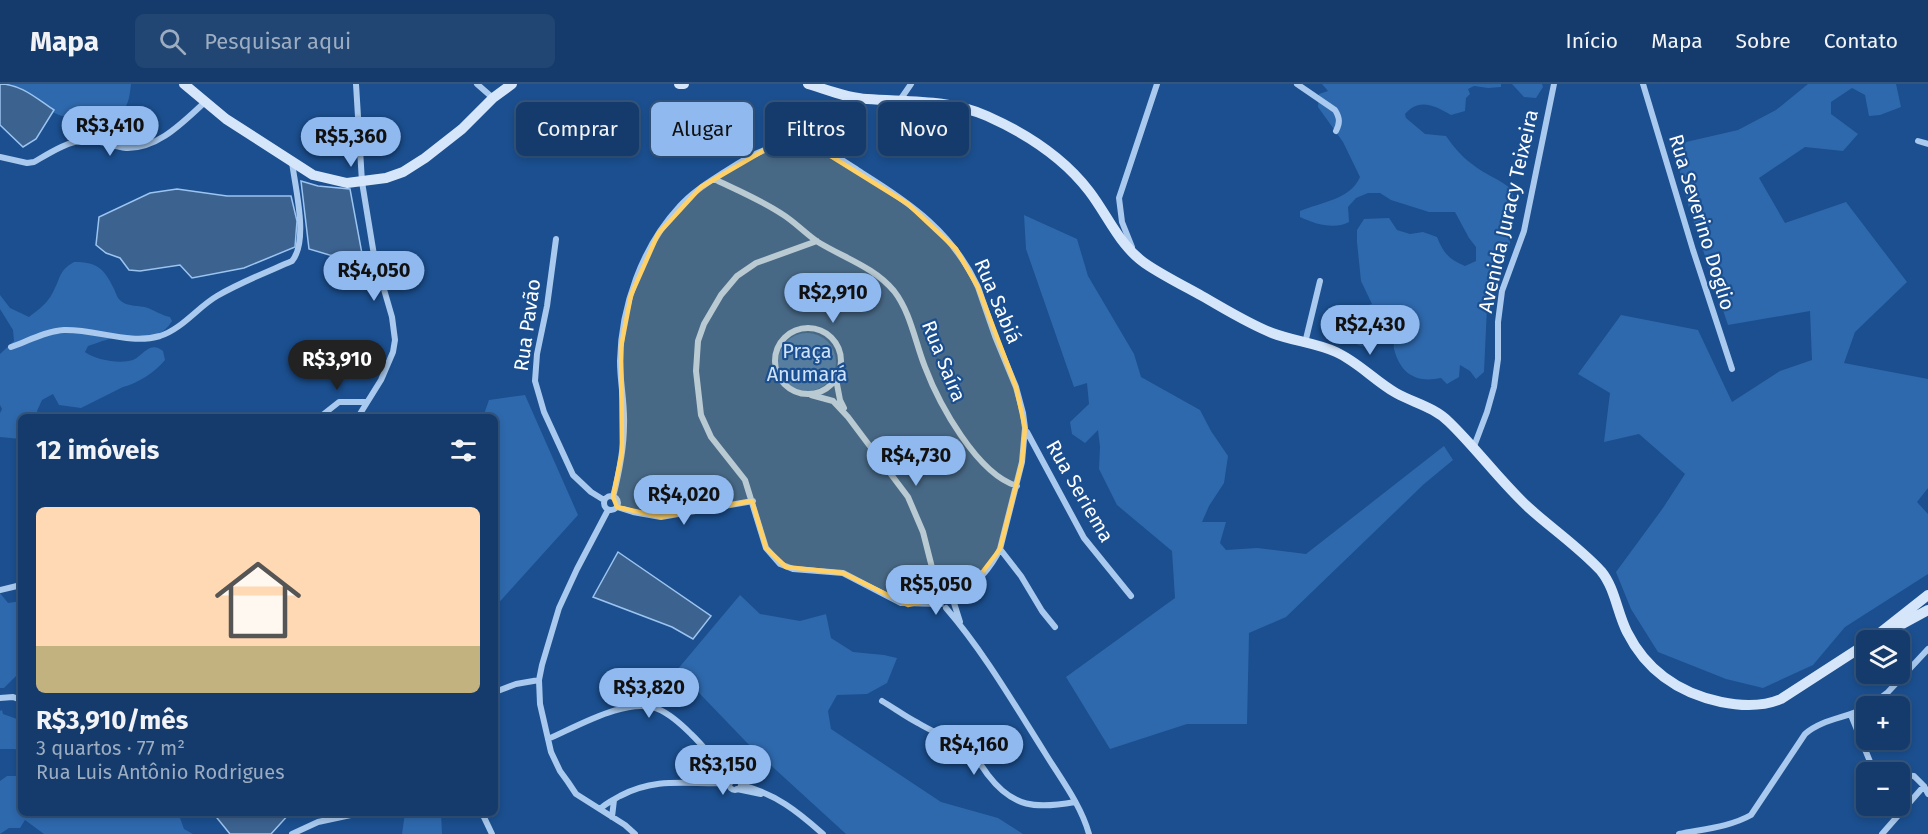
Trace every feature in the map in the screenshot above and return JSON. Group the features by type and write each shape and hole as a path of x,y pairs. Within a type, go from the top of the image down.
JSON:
{"main road":[{"path":"184,84 205,102 313,175 347,183 386,178 403,172 426,158 462,129 492,98 512,84"},
{"path":"679,84 684,84"},
{"path":"808,84 845,96 932,102 968,109 1024,135 1076,174 1124,245 1148,265 1251,324 1278,335 1335,351 1393,391 1440,414 1526,505 1600,570 1612,589 1620,616 1638,650 1664,677 1690,693 1734,704 1771,703 1781,699 1856,650"},
{"path":"1885,630 1928,596"},
{"path":"1890,630 1928,610"}],"street":[{"path":"356,84 362,182 374,255 392,317 395,340 393,352 381,380 360,414"},
{"path":"477,84 492,98"},
{"path":"900,100 911,84"},
{"path":"1135,256 1122,222 1119,198 1158,84"},
{"path":"1297,84 1335,110 1339,116 1336,131"},
{"name":"Avenida Juracy Teixeira","path":"1473,450 1488,412 1494,387 1502,291 1524,231 1554,84"},
{"name":"Rua Severino Doglio","path":"1643,84 1732,369"},
{"path":"1,156 27,163 34,162 72,143 87,139 117,147 143,145 178,127 205,102"},
{"path":"1918,141 1928,144"},
{"name":"Rua Sabiá","path":"613,497 622,452 624,424 620,378 623,328 631,295 648,252 669,219 690,196 714,178 768,147 783,143 819,147 882,186 928,219 950,241 970,270 1016,387 1025,428 1024,448 1017,486 1000,549 995,561 968,591 952,598"},
{"path":"11,347 58,330 118,337 146,338 164,335 216,297 292,261 297,255 300,241 292,162"},
{"name":"Rua Saíra","path":"714,178 772,207 817,242 863,266 894,290 910,320 931,382 954,424 975,454 993,472 1006,483 1017,486"},
{"name":"Rua Pavão","path":"556,239 535,381 544,412 573,475 591,492 604,500"},
{"path":"817,242 766,259 737,276 708,314 698,341 696,372 701,415 711,437 741,473 753,501 766,548 780,564 793,569 843,573 892,600 908,604 942,603 952,598"},
{"path":"1305,343 1320,281"},
{"path":"804,328 815,328 826,333 840,351 842,362 836,379 827,389 811,394 799,394 789,389 781,381 774,359 783,338 793,331 804,328"},
{"path":"836,379 840,400 848,417"},
{"path":"811,394 833,401 848,417 908,497 923,532 942,603 961,625 1075,802 1083,815 1089,834"},
{"path":"324,414 339,402 366,402"},
{"name":"Rua Seriema","path":"1025,428 1084,538 1131,596"},
{"path":"608,510 604,505 607,497 613,497 617,501 617,507"},
{"path":"608,510 617,507 661,517 753,501"},
{"path":"608,510 559,608 544,655 539,680 540,704 548,739 560,771 576,794 600,808 635,834"},
{"path":"1000,549 1055,627"},
{"path":"995,561 1012,567"},
{"path":"936,581 952,598 961,625"},
{"path":"0,591 18,586"},
{"path":"942,603 951,607 952,598"},
{"path":"1883,696 1928,649"},
{"path":"498,691 539,680"},
{"path":"0,698 18,699"},
{"path":"882,701 964,748 977,760 1000,790 1011,798 1040,806 1075,802"},
{"path":"548,739 612,712 638,705 652,707 670,716 692,735 734,785"},
{"path":"1679,834 1725,825 1751,815 1805,734 1828,721 1856,713"},
{"path":"1851,715 1870,762"},
{"path":"1910,776 1914,776 1924,786 1928,794"},
{"path":"600,808 646,786 666,782 734,785 788,804 823,834"},
{"path":"1882,834 1924,786"},
{"path":"612,817 614,800"},
{"path":"292,834 318,822 346,816"},
{"path":"483,816 492,834"}],"highlighted area":[{"path":"813,145 908,204 956,249 978,287 1016,387 1025,428 1022,462 1000,549 968,591 908,605 843,573 786,567 766,548 752,501 661,517 617,507 613,497 622,452 621,347 631,295 658,234 701,187 768,148"}],"green space":[{"path":"0,84 131,84 128,102 123,111 110,118 92,120 59,115"},
{"path":"1322,84 1501,84 1501,87 1474,86 1468,89 1470,94 1466,98 1465,111 1451,115 1434,106 1422,104 1405,114 1406,118 1425,134 1446,136 1468,161 1513,191 1510,245 1493,282 1487,307 1484,372 1476,379 1470,371 1460,365 1459,377 1447,384 1441,378 1425,379 1411,375 1397,358 1394,335 1389,321 1383,321 1373,345 1361,346 1346,336 1353,309 1372,304 1361,281 1357,242 1357,230 1364,219 1389,218 1397,230 1410,234 1423,232 1437,237 1448,255 1465,266 1476,261 1476,247 1455,212 1429,212 1391,200 1380,193 1368,193 1356,198 1348,207 1349,222 1337,226 1312,222 1300,217 1300,211 1349,191 1360,177 1343,142 1318,107 1319,94 1328,91"},
{"path":"1512,84 1542,84 1543,87 1536,98 1524,97"},
{"path":"1808,84 1896,84 1901,107 1880,115 1869,116 1865,95 1852,88 1831,102 1831,114 1858,134 1843,151 1805,147 1759,178 1785,223 1846,202 1907,282 1855,332 1844,363 1928,379 1928,488 1917,502 1928,514 1928,574 1845,627 1813,665 1763,688 1726,679 1658,652 1631,609 1616,572 1685,474 1639,434 1604,442 1610,393 1578,374 1621,315 1698,330 1732,402 1780,371 1812,360 1810,311 1728,325 1689,208 1673,145 1738,130 1776,110"},
{"path":"1024,215 1077,239 1088,276 1134,354 1141,377 1200,410 1228,456 1224,483 1202,522 1226,522 1220,543 1226,550 1257,548 1306,554 1444,446 1453,460 1424,484 1286,617 1249,633 1247,724 1187,724 1110,749 1066,677 1175,598 1172,551 1117,505 1099,469 1098,430 1085,443 1072,434 1070,422 1089,404 1087,383 1074,387 1026,249"},
{"path":"74,262 94,265 107,276 118,298 124,303 148,308 170,317 172,321 167,328 157,334 111,339 88,346 85,352 102,359 124,362 135,359 148,349 155,347 163,351 165,360 141,380 81,408 59,405 53,394 42,400 38,414 18,414 18,439 0,437 2,409 0,405 0,354 14,341 13,330 0,309 0,295 10,308 29,317 48,300 62,272"},
{"name":"Praça Anumará","path":"807,333 818,335 831,346 836,362 834,373 823,386 807,391 796,389 783,378 778,362 780,351 791,338"},
{"path":"525,395 578,515 498,604 498,414 484,414 489,400"},
{"path":"0,593 8,603 18,601 18,674 4,688 0,688"},
{"path":"740,595 760,614 800,621 826,614 831,638 853,652 897,658 887,683 867,694 837,695 828,711 831,729 941,802 998,818 1023,834 846,834 753,749 677,670"},
{"path":"0,711 18,720 18,750 0,749"},
{"path":"7,776 18,776 18,816 182,816 180,818 184,829 193,834 44,834 25,820 20,828 9,828 0,834 0,781"},
{"path":"405,816 441,816 442,834 402,834"}],"shaded area":[{"path":"0,84 22,89 54,110 36,139 23,147 0,125"},
{"path":"301,181 318,186 350,189 363,259 350,261 309,249"},
{"path":"177,189 227,196 291,196 297,221 295,247 244,268 192,278 180,265 140,271 129,270 120,258 106,253 96,245 99,217 150,193"},
{"path":"618,552 711,616 693,639 672,627 593,597"},
{"path":"215,816 287,816 271,834 230,834"}]}
